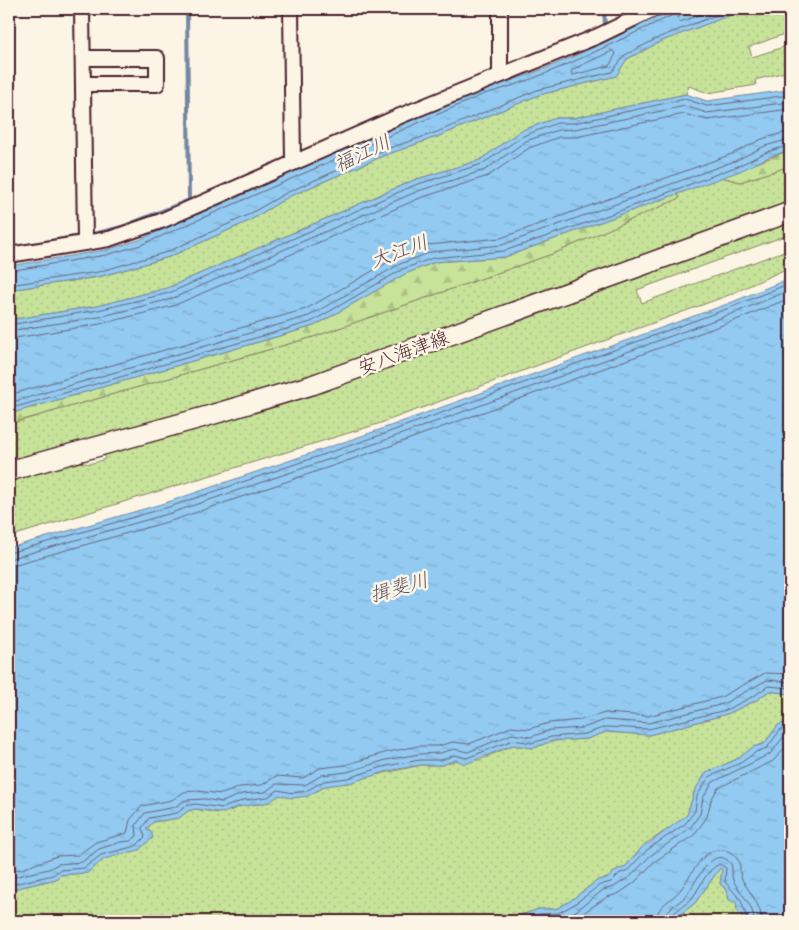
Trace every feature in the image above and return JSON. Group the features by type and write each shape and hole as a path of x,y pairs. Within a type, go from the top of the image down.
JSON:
{"main road":[{"name":"安八海津線","path":"9,471 312,385 790,212"}],"street":[{"path":"82,9 85,243"},
{"path":"291,9 293,162"},
{"path":"500,9 500,75"},
{"path":"9,256 109,239 161,221 293,162 598,36 654,9"},
{"path":"82,58 157,58 157,84 83,84"}],"green space":[{"path":"746,9 790,9 790,32 749,47 752,57 790,45 790,62 785,65 785,72 755,80 756,85 708,93 689,86 686,94 573,118 556,118 520,131 480,160 414,180 167,288 97,306 9,320 9,290 99,277 169,257 249,221 288,197 383,156 439,136 539,95 616,76 627,59 662,41"},
{"path":"790,150 790,166 740,182 722,177"},
{"path":"790,166 790,208 310,379 9,465 9,424 313,337 555,253 679,198 677,194 721,177 740,182"},
{"path":"677,194 680,198 555,253 313,337 9,424 9,414 314,326 405,274 435,262 505,257"},
{"path":"790,219 790,234 637,290 642,303 790,249 790,267 729,295 378,424 9,537 9,478 76,460 94,463 105,459 103,452"},
{"path":"769,691 790,694 790,724 778,725 764,744 753,747 739,758 706,773 695,790 687,815 681,821 645,844 624,868 618,869 608,878 598,880 556,909 539,909 503,921 9,921 9,890 56,879 60,875 87,873 103,859 124,853 132,853 153,838 146,830 153,822 179,818 188,811 195,809 219,813 229,811 245,805 262,804 279,795 315,792 325,786 421,765 442,765 456,760 480,760 513,745 533,748 552,741 587,739 606,732 649,735 727,714 757,700"},
{"path":"720,868 722,870 720,884 735,901 743,921 673,921 695,903"}],"water":[{"name":"福江川","path":"674,9 746,9 662,41 627,59 616,76 539,95 439,136 383,156 288,197 249,221 169,257 98,277 9,290 9,266 106,250 139,240 482,89 556,64"},
{"name":"大江川","path":"788,90 790,150 769,157 740,171 505,257 435,262 405,274 314,326 9,414 9,320 97,306 167,288 414,180 480,160 520,131 556,118 573,118 686,94 707,101"},
{"name":"揖斐川","path":"790,278 790,694 769,691 757,700 727,714 649,735 606,732 587,739 552,741 533,748 513,745 465,764 456,760 442,765 421,765 388,771 349,783 325,786 308,796 292,798 279,795 270,802 237,807 224,813 195,809 188,811 179,818 153,822 146,829 151,832 153,837 139,850 104,859 87,873 60,875 56,879 9,890 9,548 168,502 376,431 730,303"},
{"path":"790,724 790,921 743,921 742,916 737,911 736,902 729,900 727,890 720,884 722,870 720,868 695,903 672,921 503,921 539,909 556,909 598,880 608,878 618,869 624,868 645,844 648,844 687,815 695,790 706,773 739,758 753,747 764,744 778,725"}],"waterway":[{"path":"89,235 122,227 189,200 187,9"},
{"path":"604,9 605,25"},
{"path":"28,245 80,236"}]}
